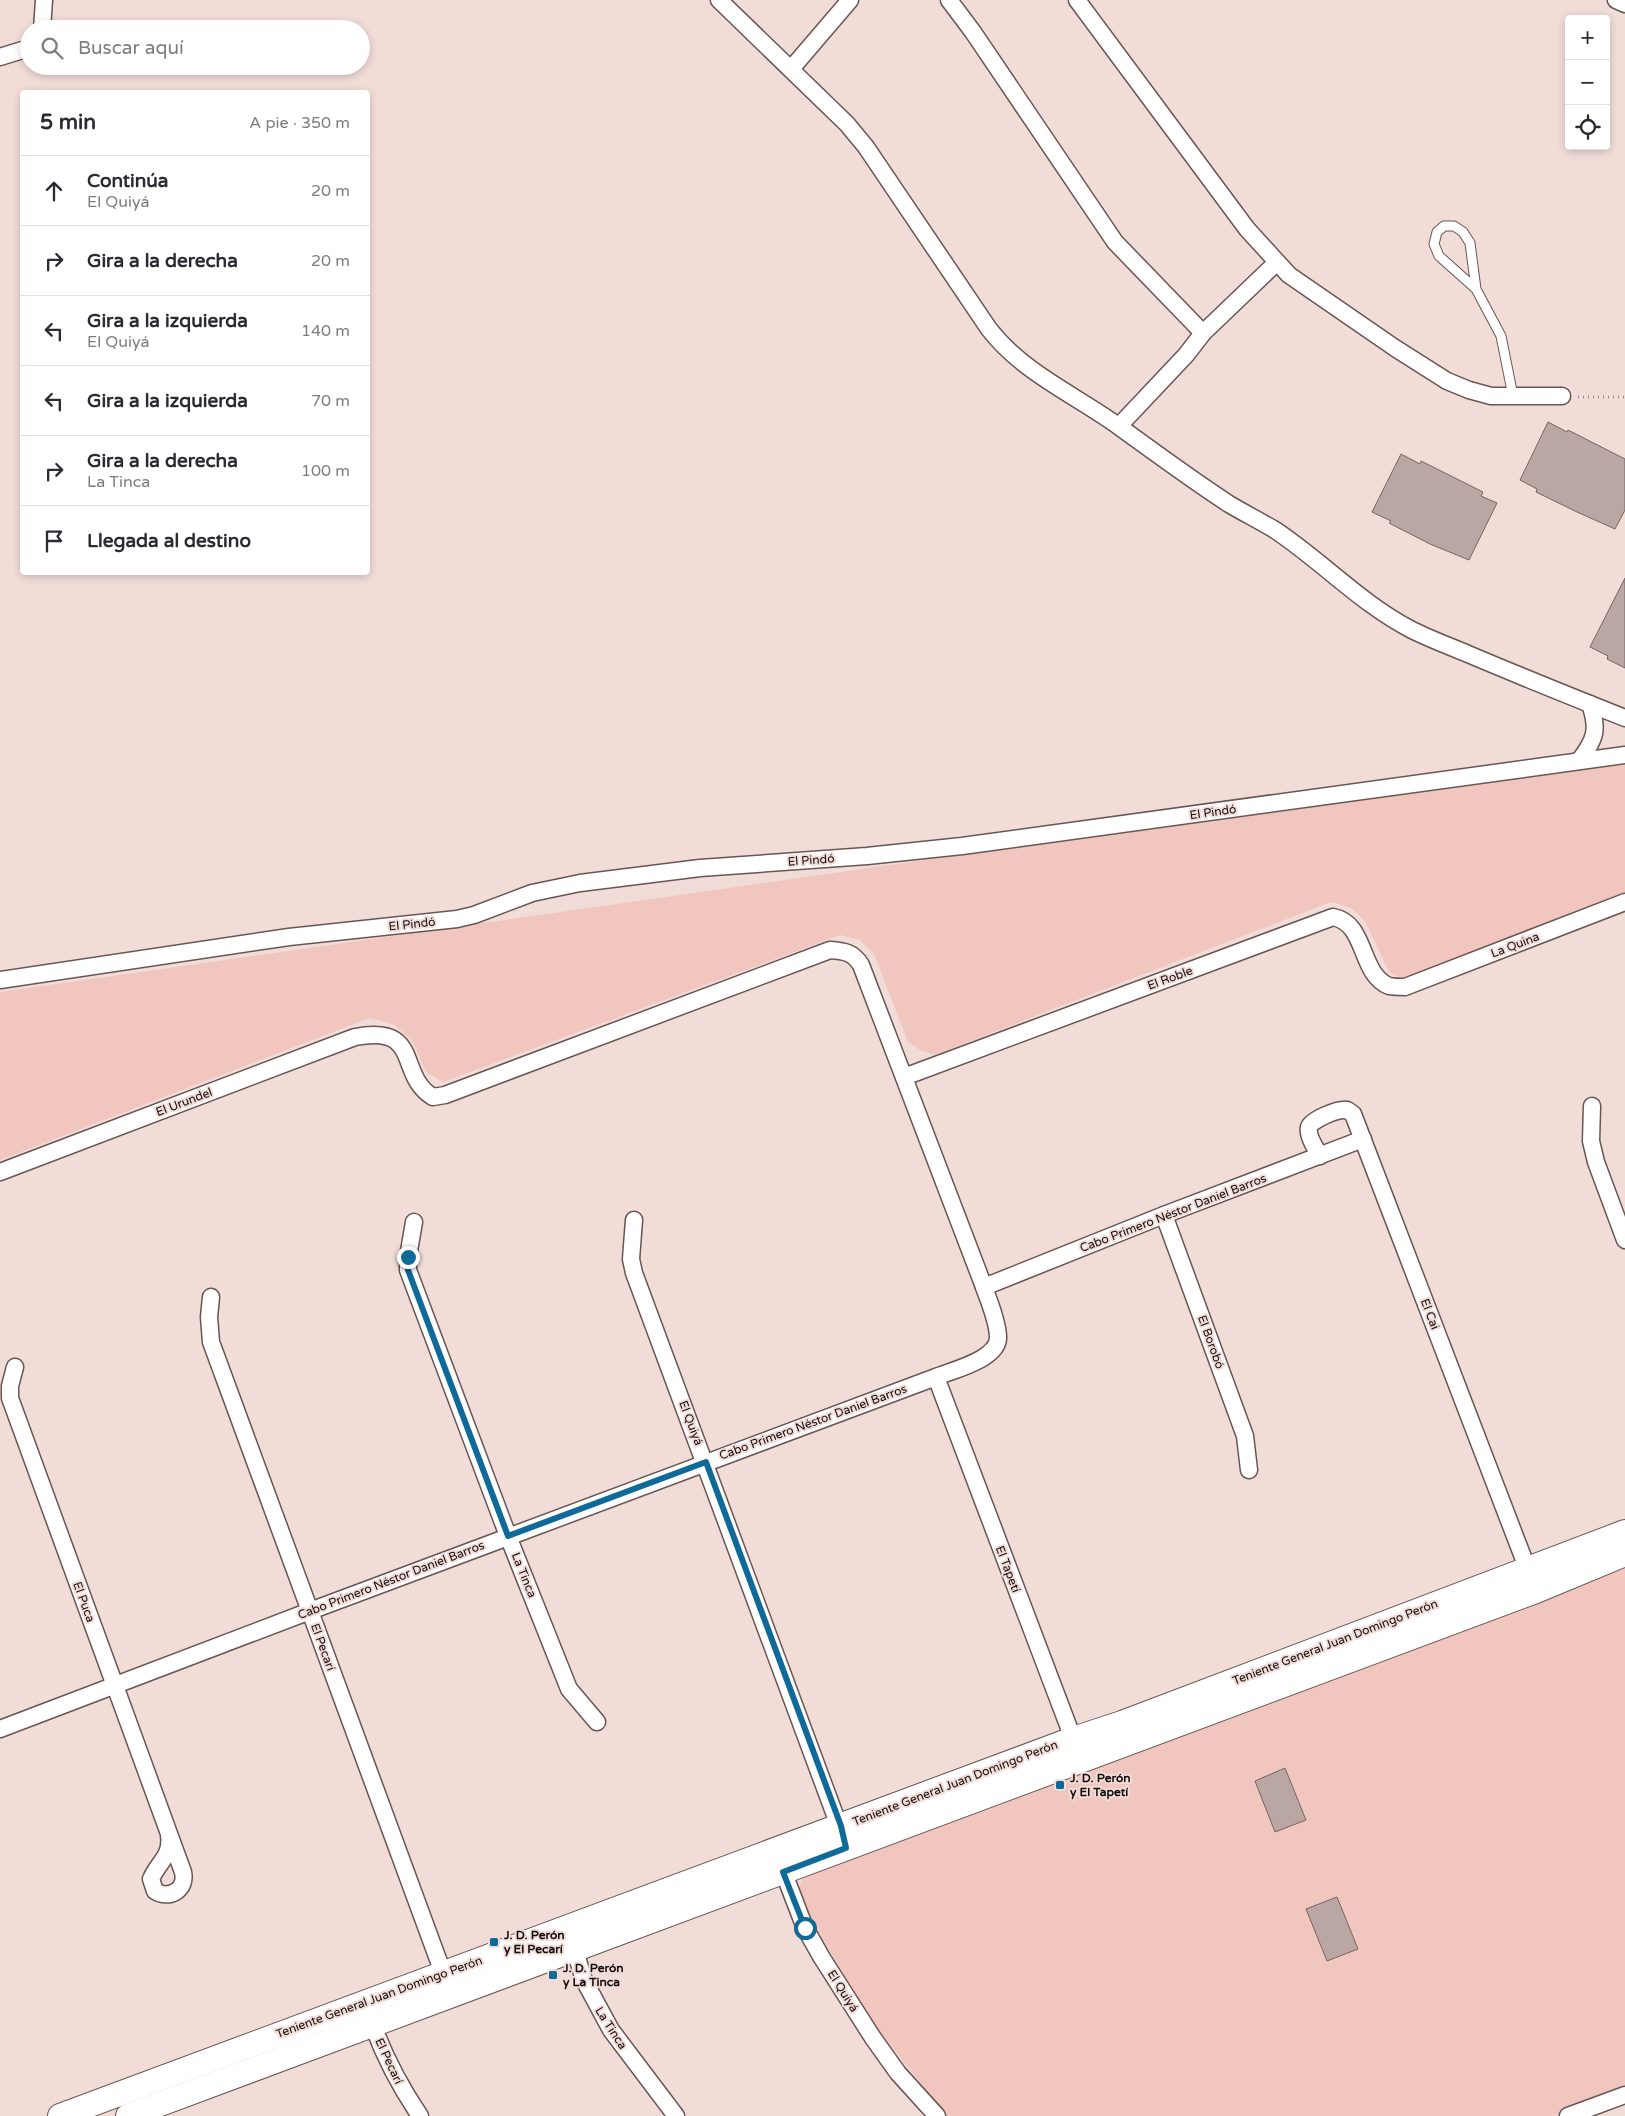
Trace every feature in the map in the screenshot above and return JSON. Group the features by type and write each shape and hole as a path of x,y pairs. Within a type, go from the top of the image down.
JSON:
{"main road":[{"name":"Teniente General Juan Domingo Perón","path":"843,1837 1082,1761 1532,1581 1625,1532"},
{"name":"Teniente General Juan Domingo Perón","path":"60,2116 130,2089 369,2014 451,1995 571,1938 843,1837 1072,1739 1532,1581 1625,1554"},
{"name":"Teniente General Juan Domingo Perón","path":"136,2114 369,2014 444,1972 571,1938"}],"street":[{"path":"43,20 44,0"},
{"path":"719,0 791,69 866,146 1002,346 1030,369 1119,426 1177,469 1275,530 1355,594 1413,630 1510,673 1625,718"},
{"path":"791,69 850,0"},
{"path":"949,0 973,32 1116,242 1203,333"},
{"path":"1077,0 1247,229 1276,263 1307,288 1446,381 1468,390 1491,396 1562,396"},
{"path":"1616,0 1625,4"},
{"path":"0,57 20,51"},
{"path":"1119,426 1186,355 1203,333 1276,263"},
{"path":"1579,761 1593,737 1596,722 1590,704"},
{"name":"El Pindó","path":"0,980 289,937 457,919 474,915 532,893 580,883 634,875 700,868 867,856 962,846 1625,755"},
{"name":"La Quina","path":"1405,987 1625,902"},
{"name":"El Roble","path":"904,1077 1333,917 1342,918 1350,925 1375,974 1382,982 1391,986 1405,987"},
{"name":"El Urundel","path":"0,1172 355,1038 370,1035 384,1034 394,1040 404,1050 420,1087 433,1097 444,1095 830,950 845,951 856,957 904,1077"},
{"path":"904,1077 984,1287"},
{"path":"1592,1106 1591,1141 1596,1162 1625,1240"},
{"name":"El Cai","path":"1320,1156 1309,1132 1313,1121 1340,1110 1346,1110 1354,1114 1532,1581"},
{"name":"Cabo Primero Néstor Daniel Barros","path":"0,1729 310,1610 985,1358 994,1350 998,1338 995,1320 984,1287 1164,1215 1363,1140"},
{"name":"El Borobó","path":"1164,1215 1245,1436 1249,1470"},
{"name":"El Quiyá","path":"634,1220 631,1259 634,1273 706,1462 843,1837"},
{"name":"La Tinca","path":"414,1222 408,1257 408,1270 508,1536 570,1689 597,1722"},
{"name":"El Pecarí","path":"212,1297 209,1317 211,1342 451,1995"},
{"name":"El Puca","path":"15,1367 10,1386 10,1398 169,1835"},
{"name":"El Tapetí","path":"936,1377 1072,1739 1082,1761"},
{"name":"El Quiyá","path":"779,1861 805,1928 822,1958 888,2059 937,2116"},
{"name":"La Tinca","path":"571,1938 584,1980 611,2030 676,2116"},
{"name":"El Pecarí","path":"369,2014 386,2059 420,2116"},
{"path":"130,2089 136,2114"},
{"path":"1568,2116 1625,2095"}],"lane":[{"path":"1476,289 1470,243 1463,232 1454,226 1444,226 1437,232 1434,244 1439,256 1476,289 1501,336 1513,396"}],"path":[{"path":"1562,396 1625,397"}],"shaded area":[{"path":"1625,760 1625,895 1411,976 1400,978 1389,972 1365,921 1351,908 1331,902 934,1055 920,1050 908,1042 874,954 860,940 840,935 443,1082 426,1072 413,1042 395,1025 370,1018 0,1160 0,992"},
{"path":"1625,1562 1625,2090 1554,2116 947,2116 875,2026 803,1906 799,1891 801,1881 809,1874"}],"building":[{"path":"1548,422 1625,459 1625,510 1615,529 1536,492 1537,489 1520,480"},
{"path":"1401,454 1420,464 1421,461 1483,492 1481,496 1497,503 1469,560 1430,544 1372,512"},
{"path":"1625,578 1625,668 1607,659 1608,656 1590,647"},
{"path":"1285,1768 1306,1820 1275,1832 1255,1781"},
{"path":"1337,1897 1358,1949 1327,1961 1306,1909"}],"place":[{"name":"J. D. Perón y El Tapetí","path":"1060,1785"},
{"name":"J. D. Perón y El Pecarí","path":"494,1942"},
{"name":"J. D. Perón y La Tinca","path":"553,1975"}],"route":[{"path":"408,1257 408,1270 508,1536 706,1462 841,1826 846,1848 783,1872 805,1928"}]}
